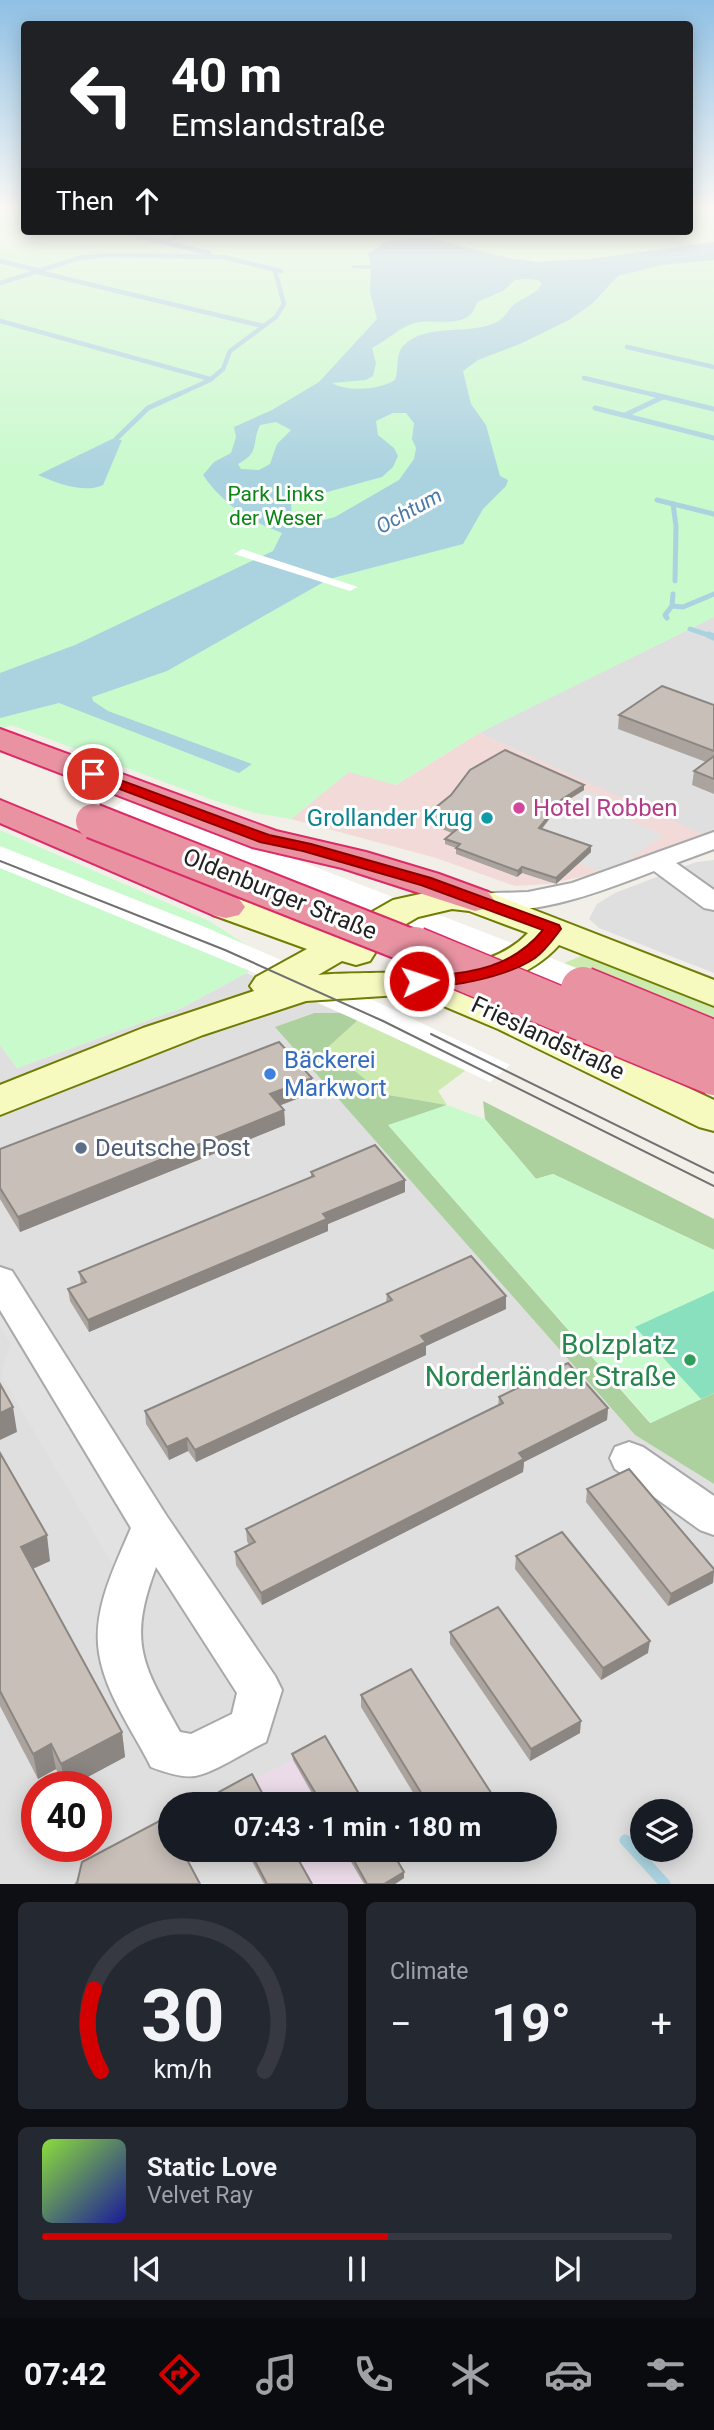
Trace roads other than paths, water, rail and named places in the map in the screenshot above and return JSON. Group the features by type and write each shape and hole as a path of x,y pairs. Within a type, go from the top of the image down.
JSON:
{"highway":[{"path":"0,739 265,839 365,864 475,900"},
{"name":"Oldenburger Straße","path":"0,760 105,812 326,911 714,1073"},
{"name":"Oldenburger Straße","path":"0,784 105,812 354,895 714,1043"},
{"path":"0,810 226,907"}],"street":[{"path":"217,1016 406,908 452,898 528,900 579,890 714,840"},
{"path":"656,861 714,902"},
{"path":"0,1101 217,1016 313,987 454,979 509,967 533,952 553,929 555,912 579,890"},
{"path":"475,900 714,994"},
{"path":"226,907 271,934 294,972"},
{"name":"Frieslandstraße","path":"226,907 341,946 512,1020 714,1117"},
{"path":"0,1280 152,1527 260,1690 250,1727 194,1755 167,1752 123,1669 119,1629 130,1578 152,1527"},
{"path":"629,1458 714,1518"}],"water":[{"name":"Ochtum","path":"371,297 489,297 477,302 467,317 451,322 415,323 372,348 376,363 373,376 366,380 332,383 346,388 363,389 389,383 395,380 403,346 413,339 424,334 474,328 497,322 526,297 599,297 569,320 520,344 478,360 463,371 471,404 486,425 500,476 508,480 506,486 483,509 463,544 329,579 167,671 92,697 93,701 108,711 252,764 239,773 59,703 0,718 0,673 75,645 273,551 282,533 259,523 228,503 203,475 214,462 231,453 236,437 234,427 272,410 319,382 377,319","holes":["393,413 406,413 414,423 414,459 399,480 335,517 313,523 301,522 292,517 291,502 382,477 393,467 398,456 394,448 378,435 376,421","276,422 291,430 277,444 270,464 259,470 241,469 238,464 253,451 260,425"]},
{"path":"112,439 122,440 103,485 79,488 38,475"}],"waterway":[{"path":"142,297 263,326"},
{"path":"175,396 210,380 223,369 230,351 276,317 284,304 282,297"},
{"path":"0,321 210,379"},
{"path":"627,347 714,367"},
{"path":"584,378 659,396"},
{"path":"116,439 148,408 179,394"},
{"path":"652,394 714,409"},
{"path":"625,415 663,397"},
{"path":"595,408 714,438"},
{"path":"657,500 714,514"},
{"path":"673,504 676,526 675,581"},
{"path":"672,606 673,594"},
{"path":"672,606 683,607 714,594"},
{"path":"667,618 665,615 672,606"},
{"path":"690,629 714,637 709,635"},
{"path":"625,1840 665,1884"}],"tram line":[{"path":"0,861 225,950 383,1021 714,1186"},
{"path":"431,1034 714,1173"}],"place":[{"name":"Hotel Robben","path":"519,808"},
{"name":"Grollander Krug","path":"487,818"},
{"name":"Bäckerei Markwort","path":"270,1074"},
{"name":"Deutsche Post","path":"81,1148"},
{"name":"Bolzplatz Norderländer Straße","path":"690,1360"}],"park label":[{"name":"Park Links der Weser","path":"276,506"}]}
